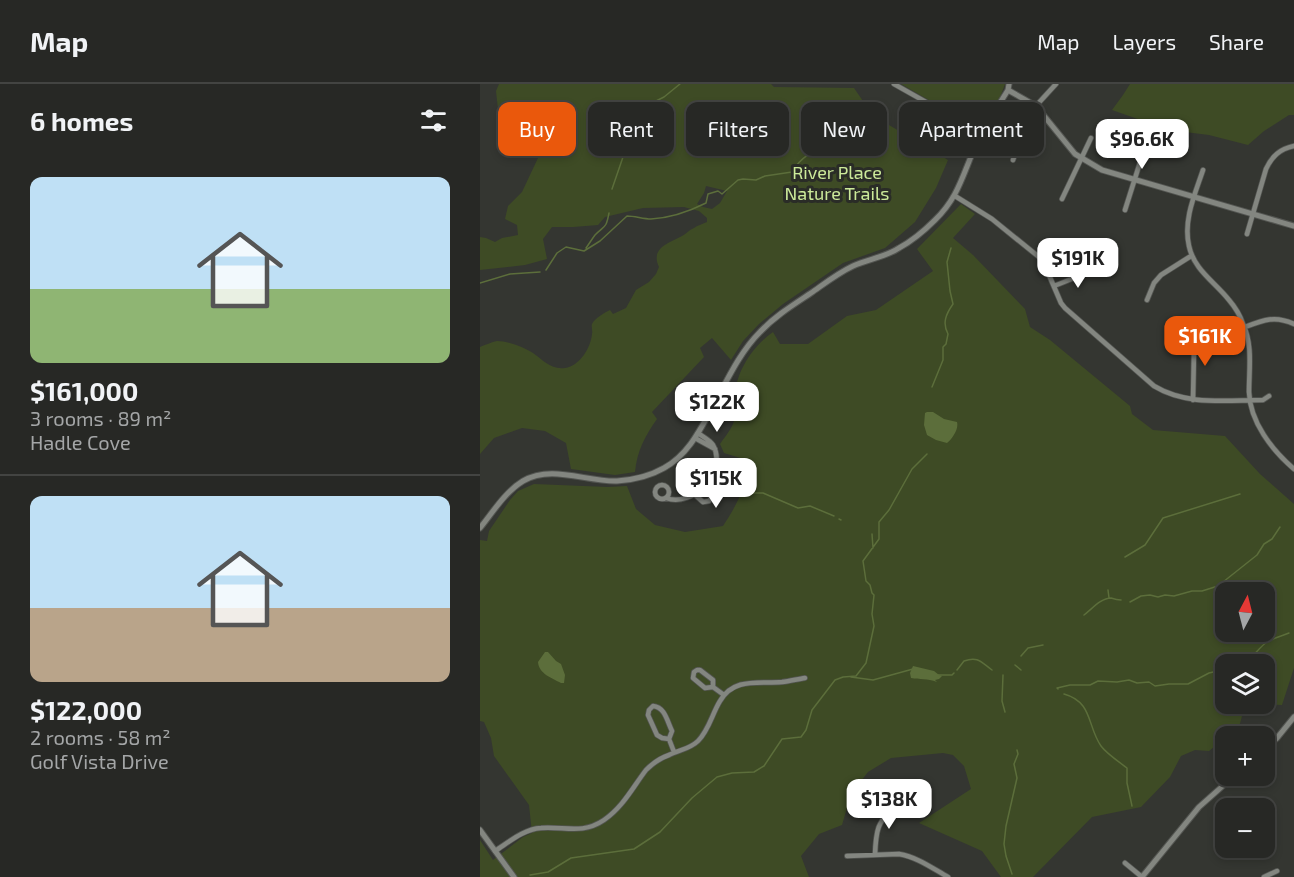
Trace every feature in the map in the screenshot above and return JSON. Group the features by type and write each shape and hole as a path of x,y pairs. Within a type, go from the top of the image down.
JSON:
{"street":[{"path":"894,84 925,102"},
{"path":"1040,102 1056,84"},
{"path":"1000,102 1009,87 1030,102"},
{"path":"1044,116 1075,154 1102,170 1294,226"},
{"path":"1062,199 1091,138"},
{"path":"1247,234 1269,161 1282,150 1294,146"},
{"path":"1125,210 1143,153"},
{"path":"480,528 510,491 530,477 554,474 615,481 644,477 666,467 681,456 697,436 739,359 768,324 838,274 852,266 898,249 935,221 955,196 971,156"},
{"path":"1013,160 1014,156"},
{"path":"1203,170 1188,222 1188,243 1191,256 1202,273 1229,300 1239,314 1245,327 1250,351 1250,400 1254,416 1274,448 1294,469"},
{"path":"955,196 992,219 1035,253 1046,268 1065,308 1154,386 1171,395 1193,400 1263,400 1269,396"},
{"path":"1147,300 1154,283 1161,275 1191,256"},
{"path":"1054,286 1092,269"},
{"path":"1245,327 1264,319 1285,320 1294,324"},
{"path":"1188,341 1194,351 1193,400"},
{"path":"666,498 677,501 694,494 716,470 717,460 712,443 697,436"},
{"path":"694,494 703,502 709,501 710,492 704,485"},
{"path":"713,687 713,680 700,670 694,672 693,678 705,688 713,687 724,695"},
{"path":"495,851 524,832 539,828 570,830 587,828 602,821 618,808 652,765 661,758 692,746 702,737 724,695 734,687 749,682 782,682 805,678"},
{"path":"669,739 657,735 648,715 648,710 652,706 662,709 672,731 669,739 675,752"},
{"path":"1275,740 1294,717"},
{"path":"1125,863 1142,877 1198,807 1222,786"},
{"path":"875,855 878,826 894,803"},
{"path":"480,830 514,877"},
{"path":"847,856 906,855 948,877"},
{"path":"1264,877 1277,871"}],"green space":[{"name":"River Place Nature Trails","path":"499,84 771,84 774,87 854,88 864,102 801,102 801,156 887,156 887,123 899,131 899,156 941,156 948,160 936,188 915,222 885,248 843,263 783,304 743,341 731,360 712,338 700,348 704,357 652,412 657,419 642,444 635,472 615,475 571,469 566,443 545,431 522,428 494,438 480,454 480,347 497,341 506,342 533,353 556,367 565,368 575,364 584,355 589,345 592,324 595,320 610,310 613,314 626,308 636,290 649,282 656,274 659,267 657,255 662,247 707,222 707,218 699,211 684,207 643,208 605,217 598,225 552,227 543,239 547,259 525,265 480,270 480,237 495,242 518,235 517,225 505,219 508,206 522,192 538,158 536,156 576,156 576,102 498,102 498,109 496,91","holes":["706,186 727,191 720,203 712,209 697,204"]},
{"path":"901,84 1005,84 997,102 932,102"},
{"path":"1130,84 1294,84 1294,115 1289,115 1264,131 1248,145 1209,135 1169,130 1112,110"},
{"path":"961,204 975,214 953,238 973,255 1025,309 1030,327 1050,340 1130,406 1132,414 1153,430 1225,436 1260,474 1294,504 1294,668 1282,705 1275,705 1275,654 1215,654 1215,714 1243,714 1239,726 1215,726 1215,746 1209,751 1195,750 1181,756 1170,777 1141,807 1092,817 1033,877 1001,877 982,851 919,823 971,789 964,766 953,755 943,753 891,758 868,772 851,794 842,825 819,834 801,856 809,877 480,877 480,840 493,860 523,837 532,833 529,805 494,756 491,738 484,722 480,721 480,540 487,541 489,531 518,491 534,484 627,486 636,509 655,525 685,532 723,526 740,495 747,460 724,453 720,444 733,424 736,387 742,368 752,352 773,332 780,344 808,344 847,316 876,310 933,271 917,249"}],"shaded area":[{"path":"927,412 933,412 944,419 957,422 955,434 947,443 927,435 924,425"},
{"path":"545,652 561,664 565,675 564,683 541,670 538,662"},
{"path":"913,666 934,671 942,676 935,680 937,682 911,678 910,673"}],"waterway":[{"path":"612,189 628,143 641,124 643,112 648,105 664,97 680,84"},
{"path":"546,270 557,253 566,247 584,251 600,241 627,216 651,219 686,212 706,203 708,194 718,191 722,194 738,180 756,180 765,176 792,172 806,156"},
{"path":"586,248 606,224 609,213"},
{"path":"932,387 943,360 943,347 948,334 945,326 946,319 953,304 947,262 951,248"},
{"path":"480,283 510,274 540,272"},
{"path":"530,875 548,872 571,858 634,849 660,832 692,798 717,777 732,773 754,772 764,766 782,739 801,737 806,730 812,710 835,680 856,676 866,663 874,626 872,614 874,595 866,581 863,561 879,539 879,522 889,510 912,469 927,454"},
{"path":"749,493 763,493 798,508 810,506 834,516"},
{"path":"1125,557 1145,545 1163,518 1240,494"},
{"path":"1130,602 1141,596 1174,596 1218,586 1257,555 1280,527"},
{"path":"872,534 873,548"},
{"path":"1108,590 1109,598"},
{"path":"1084,615 1104,600 1111,598 1121,600"},
{"path":"1254,654 1267,642 1289,633"},
{"path":"1021,656 1028,648 1043,645"},
{"path":"957,670 964,661 973,659 992,670"},
{"path":"1015,665 1021,670"},
{"path":"851,677 873,680 913,669"},
{"path":"1058,689 1070,685 1090,685 1098,681 1129,680 1137,683 1149,682 1155,686 1188,684 1215,672"},
{"path":"938,675 954,673"},
{"path":"1003,675 1002,701 1005,712"},
{"path":"1064,694 1080,703 1085,709 1101,746 1127,768 1127,783 1132,806"},
{"path":"1012,874 1004,844 1017,778 1014,764 1018,754 1017,750"}]}
